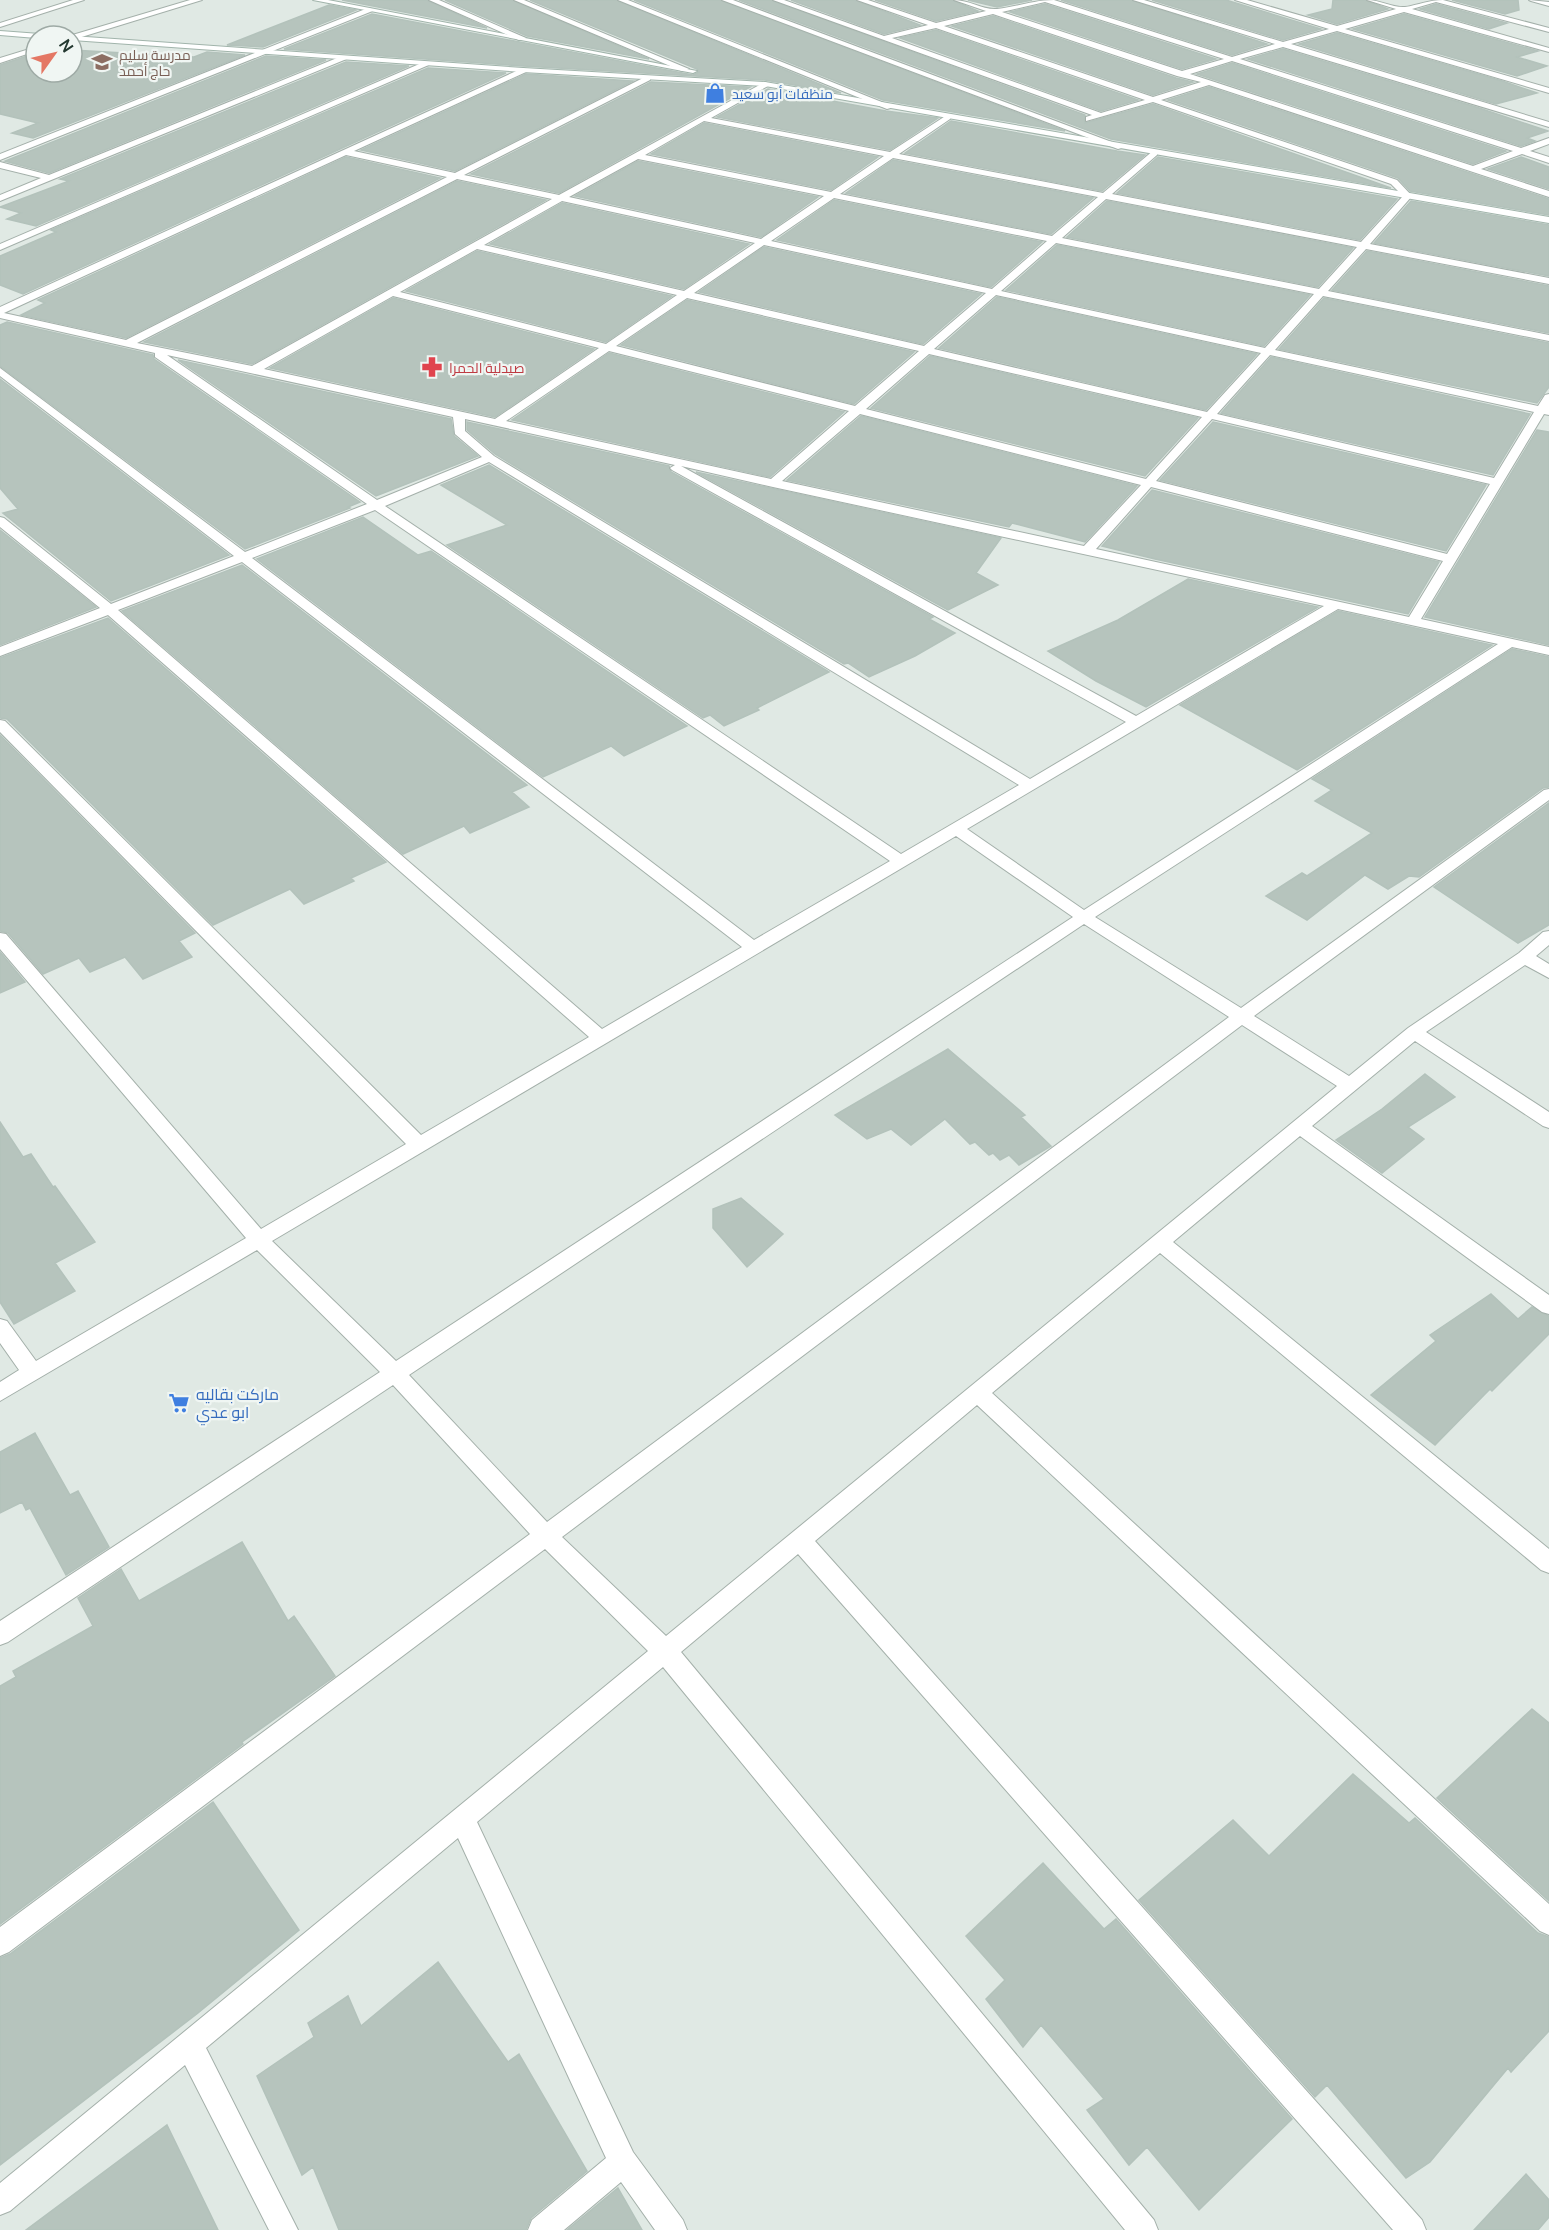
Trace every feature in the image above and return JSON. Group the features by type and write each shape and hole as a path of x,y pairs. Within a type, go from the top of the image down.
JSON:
{"street":[{"path":"0,25 80,0"},
{"path":"84,34 198,0"},
{"path":"318,0 890,107 1549,220"},
{"path":"433,0 522,38"},
{"path":"518,0 685,69"},
{"path":"622,0 890,107"},
{"path":"726,0 1121,147"},
{"path":"777,0 1099,115"},
{"path":"861,0 1394,182 1408,196"},
{"path":"958,0 1549,194"},
{"path":"883,38 1045,0 1234,58 1549,160"},
{"path":"1137,0 1549,125"},
{"path":"1239,0 1549,91"},
{"path":"1371,0 1549,50"},
{"path":"1180,74 1436,0 1549,30"},
{"path":"1533,0 1549,4"},
{"path":"530,5 547,2"},
{"path":"0,157 371,10"},
{"path":"0,33 24,35"},
{"path":"84,39 427,64 765,84"},
{"path":"0,61 24,53"},
{"path":"0,198 345,58"},
{"path":"0,247 427,64"},
{"path":"0,313 523,70"},
{"path":"128,343 647,78"},
{"path":"1064,126 1208,83"},
{"path":"254,370 765,84"},
{"path":"496,423 947,117"},
{"path":"704,119 1549,281"},
{"path":"1473,169 1549,141"},
{"path":"346,152 1545,412"},
{"path":"773,483 1154,153"},
{"path":"637,156 1549,338"},
{"path":"0,165 50,178"},
{"path":"1088,550 1408,196"},
{"path":"477,246 1497,482"},
{"path":"392,293 1451,559"},
{"path":"0,313 153,351 254,370 1549,651"},
{"path":"153,351 376,506 901,861"},
{"path":"0,371 753,947"},
{"path":"1413,621 1497,482 1545,412 1549,397"},
{"path":"459,415 459,432 490,458 1030,785"},
{"path":"0,652 376,506 490,458"},
{"path":"659,458 1137,722"},
{"path":"0,520 108,609 602,1038"},
{"path":"0,1392 1337,604"},
{"path":"0,1634 1084,917 1510,642"},
{"path":"0,724 420,1145"},
{"path":"0,1943 1242,1016 1549,793"},
{"path":"956,829 1084,917 1350,1085"},
{"path":"0,2200 1414,1032 1525,957 1549,936"},
{"path":"0,938 259,1240 394,1373 546,1536 665,1651 1144,2230"},
{"path":"1525,957 1549,972"},
{"path":"1414,1032 1549,1121"},
{"path":"1300,1127 1549,1306"},
{"path":"1160,1242 1549,1563"},
{"path":"0,1327 33,1373"},
{"path":"978,1393 1549,1922"},
{"path":"800,1540 1412,2230"},
{"path":"462,1819 623,2162 673,2230"},
{"path":"189,2044 284,2230"},
{"path":"542,2230 623,2162"}],"building":[{"path":"342,0 427,0 487,28"},
{"path":"445,0 512,0 649,59 527,36"},
{"path":"530,0 616,0 841,93 765,80 284,49 372,14 693,75 699,72 697,69"},
{"path":"634,0 720,0 1065,131 883,100"},
{"path":"739,0 771,0 1085,115 1085,123 1153,104 1391,188 1111,139"},
{"path":"791,0 855,0 920,25 884,34"},
{"path":"875,0 952,0 978,11 936,21"},
{"path":"968,0 1032,0 997,7"},
{"path":"1061,0 1131,0 1267,44 1232,55"},
{"path":"1152,0 1226,0 1321,29 1283,40"},
{"path":"1333,0 1365,0 1388,9 1337,24 1308,15 1332,9"},
{"path":"1452,0 1518,0 1519,10 1505,14"},
{"path":"1045,4 1216,59 1182,69 1010,12"},
{"path":"1436,4 1507,23 1489,29 1420,9"},
{"path":"329,5 356,10 263,47 227,45"},
{"path":"1404,14 1538,51 1517,57 1547,66 1517,76 1353,29"},
{"path":"993,16 1193,82 1153,95 952,26"},
{"path":"936,30 1138,100 1101,111 900,38"},
{"path":"1337,33 1537,93 1496,104 1299,44"},
{"path":"1283,49 1548,131 1527,138 1535,141 1521,146 1248,59"},
{"path":"84,51 194,57 207,52 245,55 33,138 12,133 38,123 0,114 0,65 24,57 24,84 84,84"},
{"path":"266,56 326,60 49,173 5,161"},
{"path":"346,62 409,66 36,226 7,219 21,213 0,207 69,181 60,179"},
{"path":"1232,63 1506,151 1473,164 1197,74"},
{"path":"428,68 506,73 23,294 0,285 0,256 56,232 51,230"},
{"path":"526,74 633,81 455,171 361,150"},
{"path":"651,82 750,87 559,193 471,174"},
{"path":"1209,87 1549,199 1549,215 1410,191 1398,178 1168,100"},
{"path":"768,89 886,111 938,118 890,150 717,117"},
{"path":"951,121 1145,155 1102,191 905,153"},
{"path":"704,123 878,157 831,190 651,154"},
{"path":"346,157 440,178 126,338 21,315 45,303 38,300"},
{"path":"1158,157 1397,199 1360,240 1117,193"},
{"path":"1521,157 1549,167 1549,189 1488,169"},
{"path":"893,160 1093,198 1051,234 846,193"},
{"path":"638,161 818,197 761,237 575,196"},
{"path":"457,181 546,200 252,364 144,342"},
{"path":"834,200 1042,242 991,287 777,240"},
{"path":"1107,201 1353,248 1318,287 1067,237"},
{"path":"1411,201 1549,225 1549,276 1374,243"},
{"path":"562,203 749,244 684,289 490,244"},
{"path":"1057,245 1310,295 1264,346 1006,290"},
{"path":"764,247 981,294 923,344 699,292"},
{"path":"477,251 672,296 606,342 406,291"},
{"path":"1367,251 1549,286 1549,333 1332,290"},
{"path":"997,297 1257,354 1206,410 939,348"},
{"path":"393,298 594,349 495,417 270,368"},
{"path":"1324,298 1549,343 1549,387 1537,403 1279,349"},
{"path":"687,300 914,352 854,404 621,345"},
{"path":"7,322 153,355 154,359 360,502 245,549 0,366 0,325"},
{"path":"609,353 844,412 770,477 512,420"},
{"path":"930,356 1198,418 1145,476 871,408"},
{"path":"1271,357 1530,414 1493,475 1221,413"},
{"path":"178,360 451,419 454,436 478,456 376,496"},
{"path":"0,379 229,555 111,601 3,513 18,509 0,488"},
{"path":"861,416 1137,486 1085,542 1012,523 1009,527 787,480"},
{"path":"467,422 669,466 671,472 933,617 929,619 955,633 915,656 869,677 495,454 467,430"},
{"path":"1213,422 1486,485 1446,551 1160,480"},
{"path":"1537,430 1549,432 1549,645 1425,617"},
{"path":"489,465 829,672 724,726 710,715 703,718 447,545 507,525 441,485"},
{"path":"696,472 1001,538 976,573 998,585 948,610"},
{"path":"1152,490 1439,562 1408,614 1102,546"},
{"path":"363,517 418,555 431,551 687,726 624,756 611,746 543,777 257,559"},
{"path":"0,530 96,607 0,645"},
{"path":"242,565 527,785 512,792 529,807 470,833 464,826 403,854 122,611"},
{"path":"1188,579 1318,607 1146,707 1096,681 1048,651 1118,620"},
{"path":"1338,611 1492,645 1297,770 1180,705"},
{"path":"108,618 386,862 351,878 354,881 304,904 290,889 213,925 7,719 0,718 0,658"},
{"path":"1512,649 1549,657 1549,787 1543,788 1419,877 1409,876 1388,889 1365,875 1307,920 1266,896 1302,873 1307,876 1372,833 1315,801 1332,790 1312,779"},
{"path":"0,735 195,933 179,941 192,957 143,979 125,957 90,972 79,958 43,974 8,933 0,931"},
{"path":"1549,803 1549,925 1518,943 1434,887"},
{"path":"0,952 25,982 0,993"},
{"path":"948,1049 1025,1115 1021,1117 1051,1146 1019,1165 1009,1155 1000,1160 993,1153 989,1155 975,1142 970,1144 945,1119 911,1145 891,1129 867,1139 835,1115"},
{"path":"1425,1074 1455,1097 1408,1127 1424,1139 1382,1173 1336,1140 1382,1109"},
{"path":"0,1122 23,1157 31,1154 95,1242 55,1263 75,1291 14,1324 0,1302"},
{"path":"741,1198 783,1234 747,1267 713,1228 713,1209"},
{"path":"1491,1294 1518,1319 1532,1307 1549,1316 1549,1334 1435,1445 1371,1395 1436,1341 1430,1335"},
{"path":"35,1433 70,1495 78,1491 109,1547 66,1575 30,1508 26,1510 22,1502 0,1513 0,1452"},
{"path":"242,1542 288,1621 294,1616 335,1676 242,1742 243,1744 0,1924 0,1686 16,1677 13,1671 93,1626 78,1598 121,1569 139,1601"},
{"path":"1532,1709 1549,1723 1549,1901 1437,1798"},
{"path":"1353,1774 1409,1823 1415,1818 1538,1933 1549,1937 1549,2031 1511,2072 1508,2068 1430,2162 1406,2178 1327,2085 1315,2097 1139,1900 1233,1820 1269,1856"},
{"path":"213,1802 299,1930 198,2013 0,2165 0,1958 10,1954"},
{"path":"1043,1863 1104,1929 1116,1919 1292,2119 1199,2210 1147,2147 1129,2165 1087,2110 1104,2099 1041,2025 1023,2047 986,1999 1005,1980 966,1936"},
{"path":"438,1962 508,2062 519,2054 587,2171 531,2218 526,2230 339,2230 313,2167 302,2175 257,2076 314,2037 308,2023 348,1996 361,2026"},
{"path":"167,2125 218,2230 26,2230"},
{"path":"1526,2174 1549,2200 1549,2217 1538,2230 1474,2230"},
{"path":"618,2188 642,2230 567,2230"}],"place":[{"name":"مدرسة سليم حاج أحمد","path":"102,62"},
{"name":"منظفات أبو سعيد","path":"715,93"},
{"name":"صيدلية الحمرا","path":"432,367"},
{"name":"ماركت بقاليه ابو عدي","path":"179,1403"}]}
